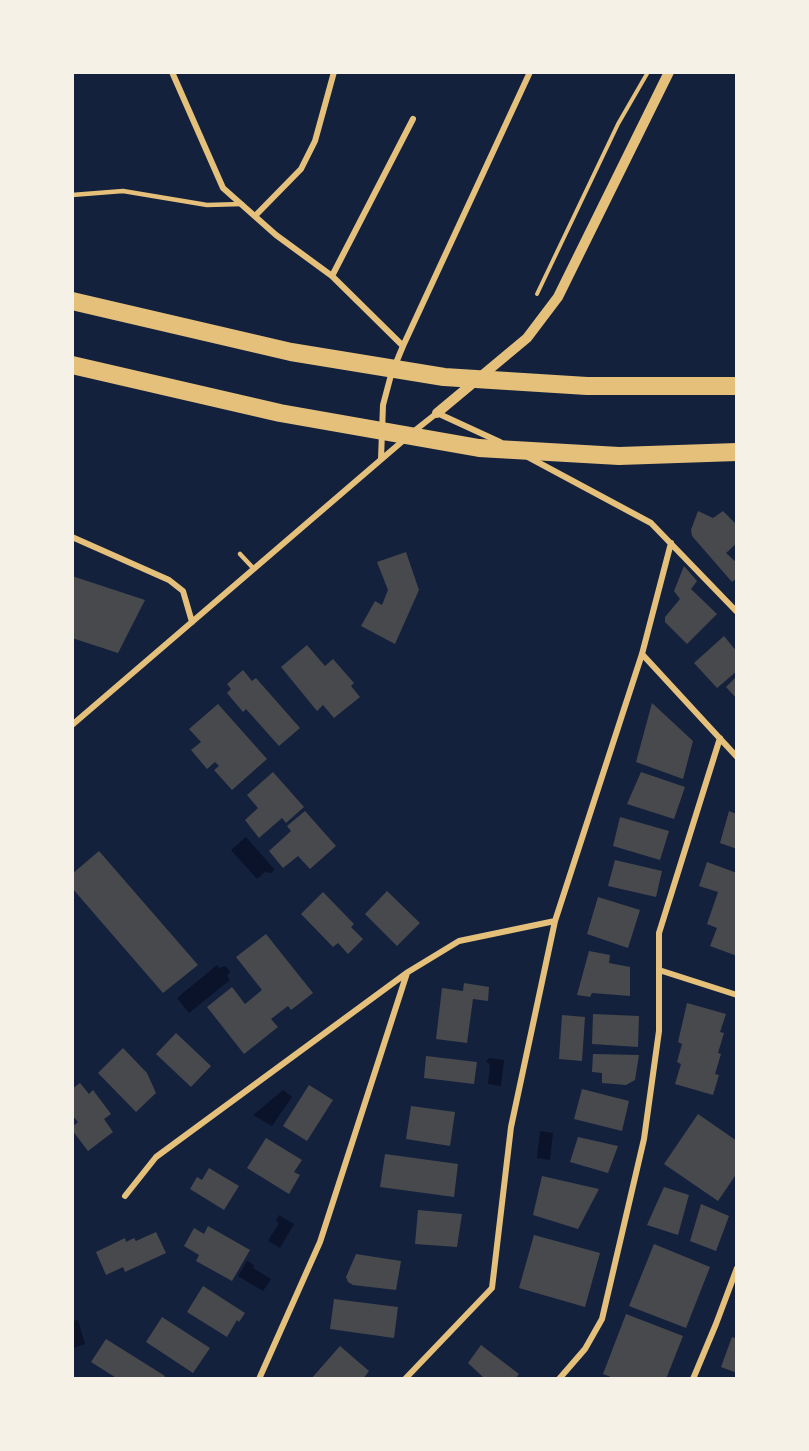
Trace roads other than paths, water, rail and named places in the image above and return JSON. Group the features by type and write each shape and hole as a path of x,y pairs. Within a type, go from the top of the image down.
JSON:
{"highway":[{"path":"72,301 291,352 444,377 587,386 737,386"},
{"path":"72,365 280,413 479,448 619,456 737,452"}],"street":[{"path":"172,72 224,188 276,235 332,276 403,345"},
{"path":"255,216 301,169 315,141 334,72"},
{"path":"381,459 382,405 403,345 530,72"},
{"path":"72,725 76,718 527,338 558,297 669,72"},
{"path":"332,276 413,118"},
{"path":"436,413 498,441 651,523 737,612"},
{"path":"72,537 169,580 183,591 192,622"},
{"path":"405,1379 492,1288 511,1126 555,921 642,654 671,543"},
{"path":"642,654 737,757"},
{"path":"559,1379 585,1349 602,1320 644,1139 659,1030 659,933 720,738"},
{"path":"125,1196 156,1157 408,972 459,941 555,921"},
{"path":"659,970 737,995"},
{"path":"259,1379 320,1242 408,972"},
{"path":"693,1379 737,1268"}],"lane":[{"path":"72,195 123,191 207,205 242,204"},
{"path":"240,554 254,569"}],"water":[{"path":"246,837 274,869 272,873 265,872 257,879 231,850"},
{"path":"217,965 219,968 225,966 230,971 227,976 230,980 189,1013 177,998"},
{"path":"489,1058 504,1060 501,1086 488,1084 490,1065 486,1061"},
{"path":"283,1090 292,1097 272,1126 253,1115"},
{"path":"540,1131 553,1133 550,1160 537,1158"},
{"path":"279,1215 294,1224 280,1248 268,1241 279,1223 276,1221"},
{"path":"247,1261 254,1265 253,1268 271,1279 263,1291 238,1276"},
{"path":"78,1320 85,1344 73,1348 72,1321"}]}
